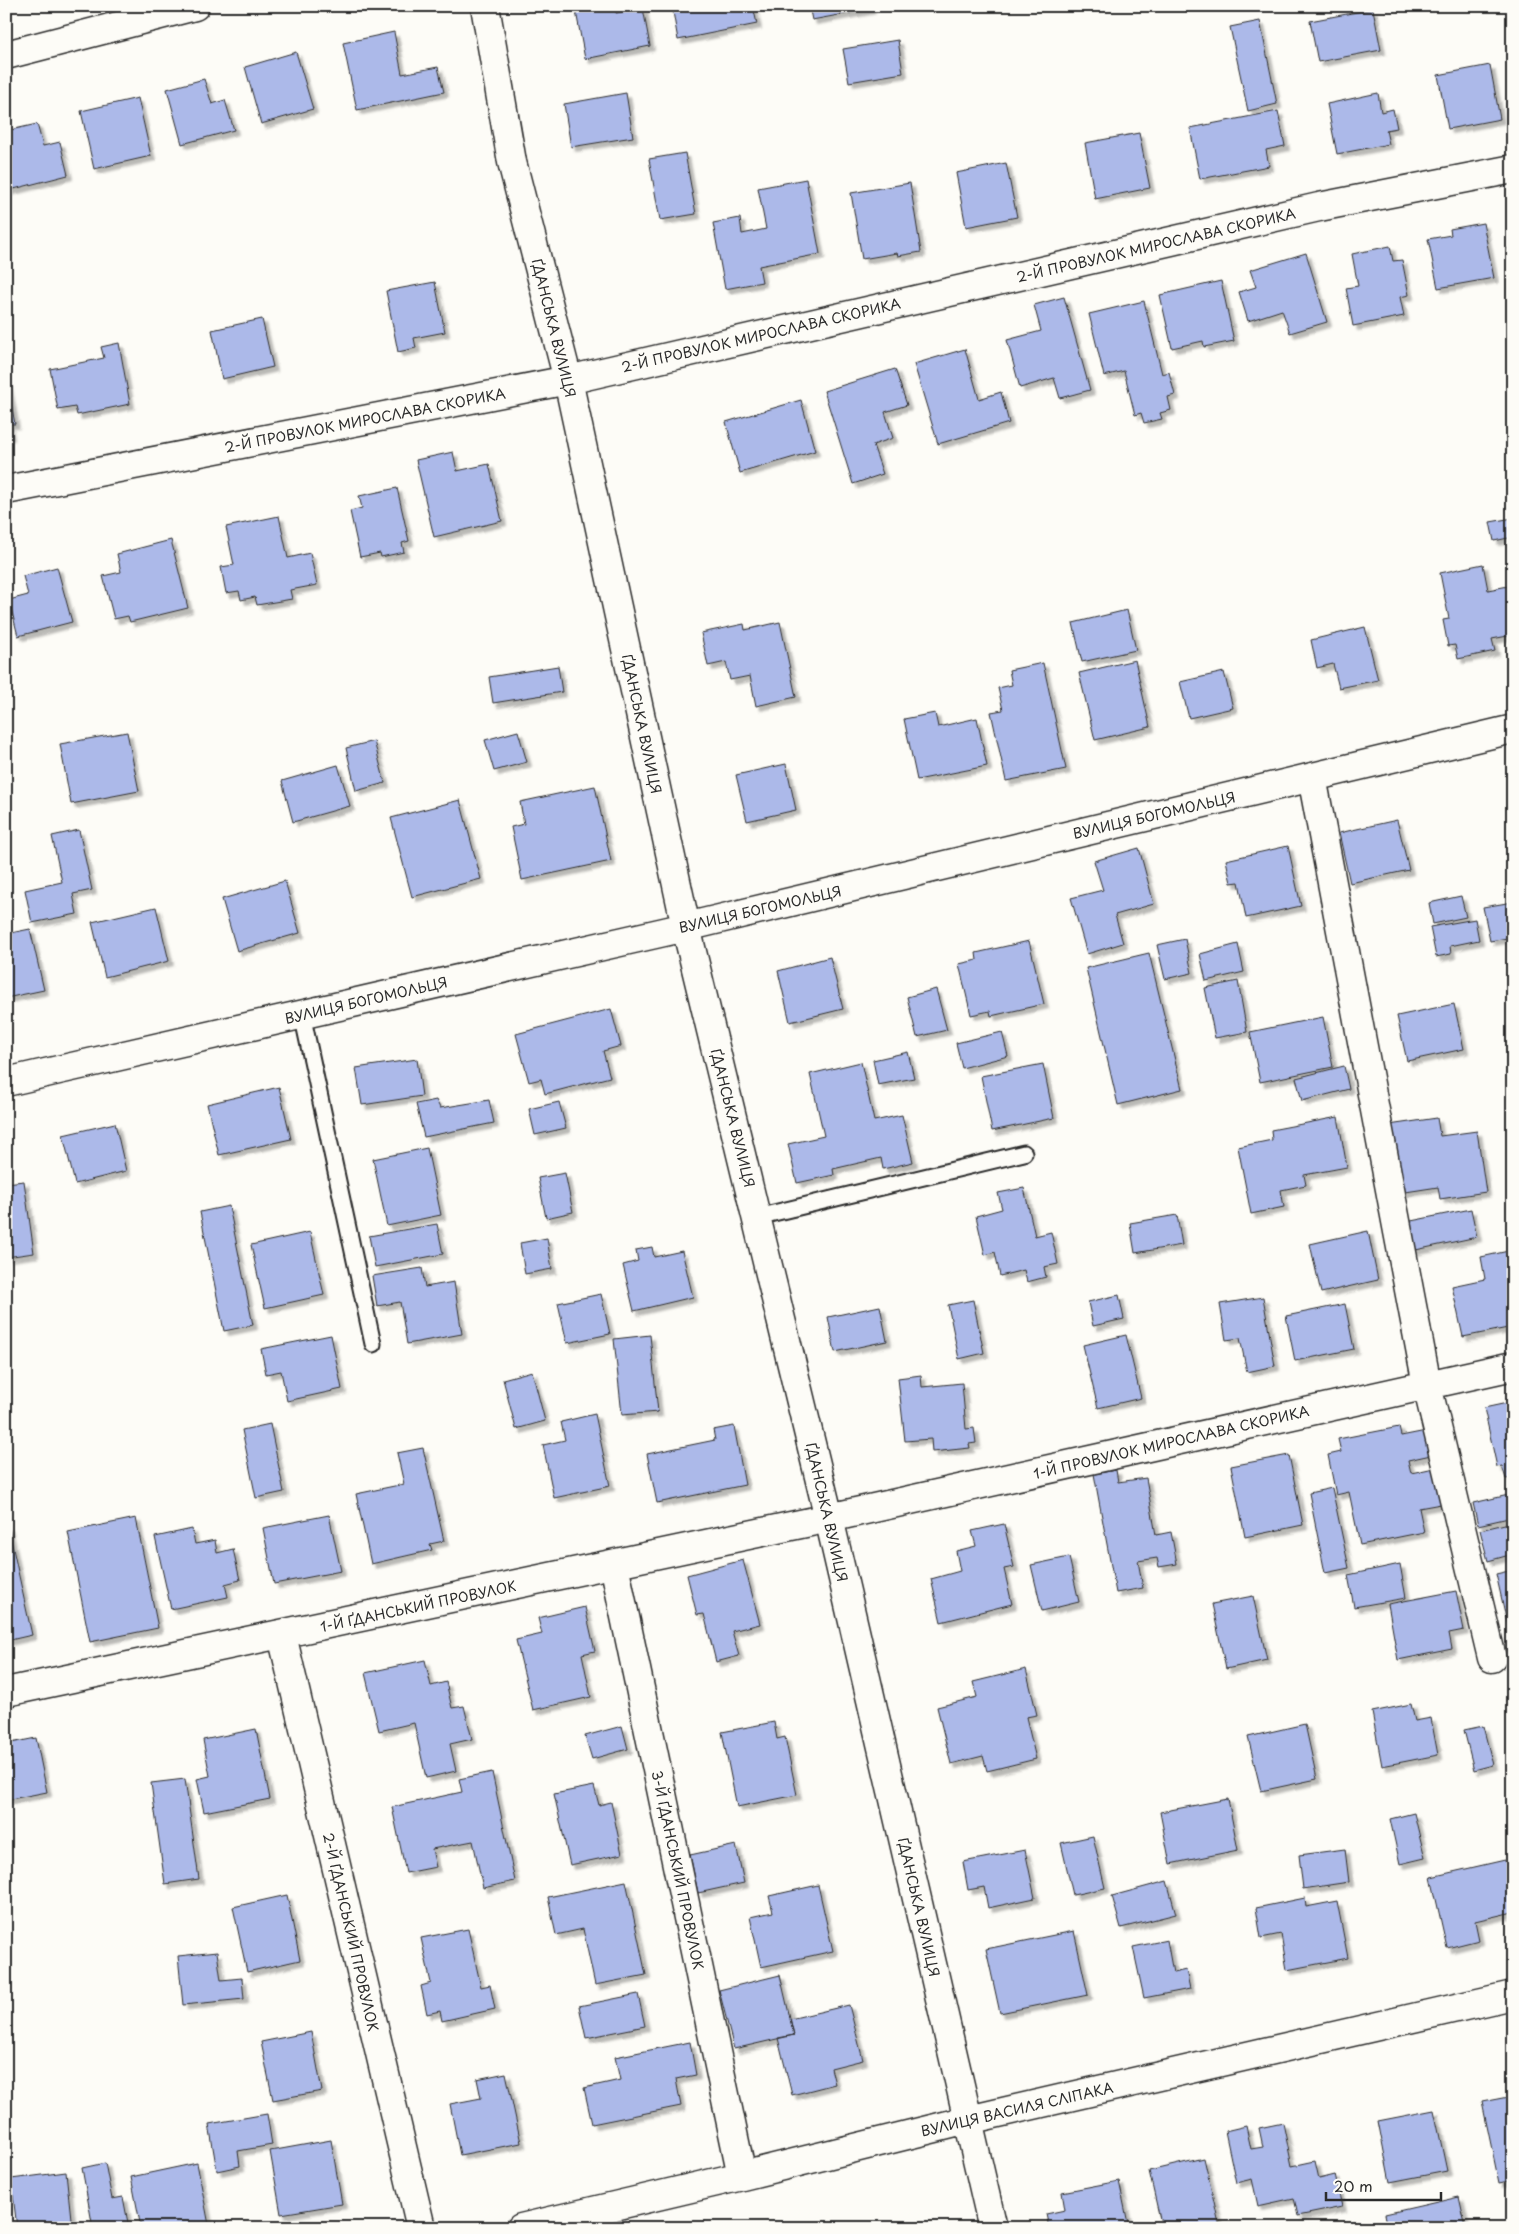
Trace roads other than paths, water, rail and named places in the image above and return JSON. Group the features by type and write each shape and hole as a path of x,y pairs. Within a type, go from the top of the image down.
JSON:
{"street":[{"path":"6,55 195,6"},
{"name":"ҐДАНСЬКА ВУЛИЦЯ","path":"485,6 512,162 568,380 686,927 829,1518 993,2228"},
{"name":"2-Й ПРОВУЛОК МИРОСЛАВА СКОРИКА","path":"6,490 568,380 1319,208 1513,169"},
{"name":"ВУЛИЦЯ БОГОМОЛЬЦЯ","path":"6,1082 686,927 1513,729"},
{"path":"1312,777 1428,1385 1492,1658"},
{"name":"1-Й ПРОВУЛОК МИРОСЛАВА СКОРИКА","path":"829,1518 1513,1366"},
{"name":"1-Й ҐДАНСЬКИЙ ПРОВУЛОК","path":"6,1692 829,1518"},
{"name":"3-Й ҐДАНСЬКИЙ ПРОВУЛОК","path":"614,1564 742,2176"},
{"name":"2-Й ҐДАНСЬКИЙ ПРОВУЛОК","path":"282,1635 421,2228"},
{"name":"ВУЛИЦЯ ВАСИЛЯ СЛІПАКА","path":"521,2228 968,2120 1513,1995"}],"lane":[{"path":"302,1014 373,1344"},
{"path":"756,1217 1024,1153"}]}
